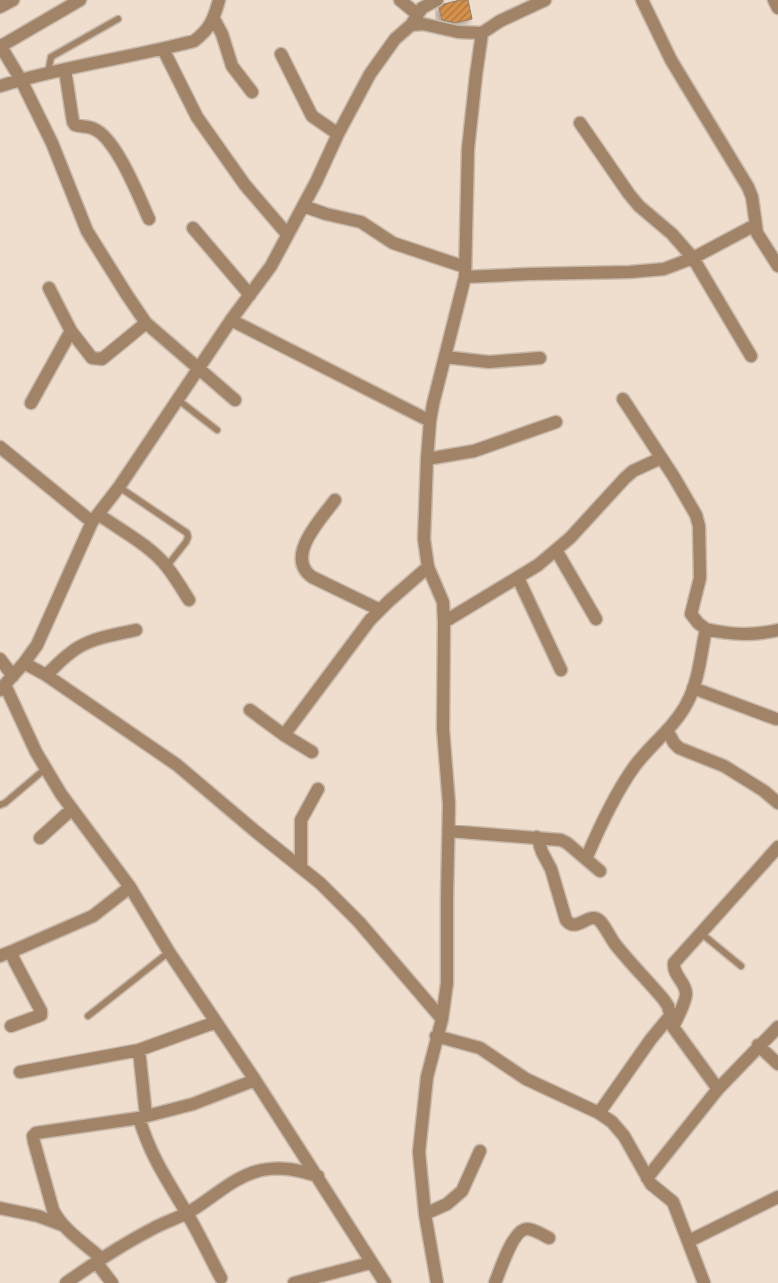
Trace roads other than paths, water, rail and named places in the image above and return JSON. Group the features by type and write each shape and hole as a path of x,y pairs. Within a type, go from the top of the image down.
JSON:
{"street":[{"path":"0,8 13,0"},
{"path":"80,0 0,45 21,80 52,143 87,231 126,295 146,323 235,400"},
{"path":"0,86 48,73 194,41 214,19 219,0"},
{"path":"400,0 414,19 423,24 458,32 482,33 500,21 544,0"},
{"path":"6,684 24,664 37,645 95,518 119,486 231,320 271,266 370,74 395,39 427,4 437,0"},
{"path":"642,0 671,60 748,187 752,197 755,225 761,241 778,266"},
{"path":"774,0 778,8"},
{"path":"214,19 222,34 232,66 252,92"},
{"path":"437,1283 425,1214 419,1152 427,1077 436,1036 442,1019 447,982 449,831 448,777 443,728 443,602 428,567 424,539 426,459 430,421 465,272 469,139 482,33"},
{"path":"163,49 197,117 245,185 287,234"},
{"path":"281,54 312,116 338,134"},
{"path":"65,70 73,122 75,125 93,128 102,134 126,170 149,218"},
{"path":"580,123 629,194 645,212 672,234 692,258 751,356"},
{"path":"303,206 326,214 361,222 393,242 465,272 513,274 664,269 692,258 755,225"},
{"path":"193,228 250,295"},
{"path":"49,288 71,331 92,358 102,360 146,323"},
{"path":"231,320 430,421"},
{"path":"31,403 71,331"},
{"path":"445,357 489,362 540,358"},
{"path":"623,399 696,516 699,526 701,571 692,614 698,623 706,628 730,634 778,630"},
{"path":"426,459 474,451 556,422"},
{"path":"0,447 95,518 147,548 167,566 189,600"},
{"path":"444,622 538,565 570,538 633,471 661,458"},
{"path":"335,500 306,539 303,569 312,577 380,610"},
{"path":"556,550 596,619"},
{"path":"284,735 357,636 380,610 428,567"},
{"path":"518,578 561,670"},
{"path":"586,859 603,822 635,766 682,711 693,688 706,628"},
{"path":"46,675 80,646 105,637 136,630"},
{"path":"0,659 6,684 45,769 72,809 130,886 169,952 318,1176 370,1263 385,1283"},
{"path":"24,664 46,675 178,765 255,831 301,866 341,903 442,1019"},
{"path":"693,688 776,718"},
{"path":"250,710 284,735 312,752"},
{"path":"666,730 679,748 724,766 764,791 778,804"},
{"path":"301,866 301,820 318,789"},
{"path":"40,838 72,809"},
{"path":"449,831 552,839 567,843 600,870"},
{"path":"537,837 551,869 566,920 569,924 573,925 591,918 596,918 600,921 614,943 664,1000 668,1006 672,1021 718,1089"},
{"path":"599,1113 651,1039 672,1021 686,994 684,986 676,974 674,963 778,847"},
{"path":"0,956 93,916 130,886"},
{"path":"11,1026 41,1015 41,1011 12,955 15,950"},
{"path":"20,1072 139,1050 216,1022"},
{"path":"646,1178 718,1089 758,1045 778,1027"},
{"path":"436,1036 480,1048 526,1079 599,1113 612,1122 624,1136 646,1178 673,1202 704,1283"},
{"path":"758,1045 778,1064"},
{"path":"139,1050 143,1117 147,1143 221,1278"},
{"path":"112,1283 99,1260 57,1219 33,1136 42,1131 143,1117 193,1104 255,1080"},
{"path":"425,1214 447,1204 462,1191 480,1151"},
{"path":"66,1283 99,1260 156,1227 187,1213 244,1176 260,1170 277,1168 296,1169 318,1176"},
{"path":"689,1241 778,1197"},
{"path":"0,1208 38,1216 64,1226"},
{"path":"495,1283 514,1238 519,1231 530,1230 549,1238"},
{"path":"294,1283 370,1263"}],"lane":[{"path":"48,73 52,57 118,19"},
{"path":"177,399 217,430"},
{"path":"119,486 187,533 186,542 167,566"},
{"path":"0,805 45,769"},
{"path":"702,934 741,966"},
{"path":"88,1016 169,952"}]}
